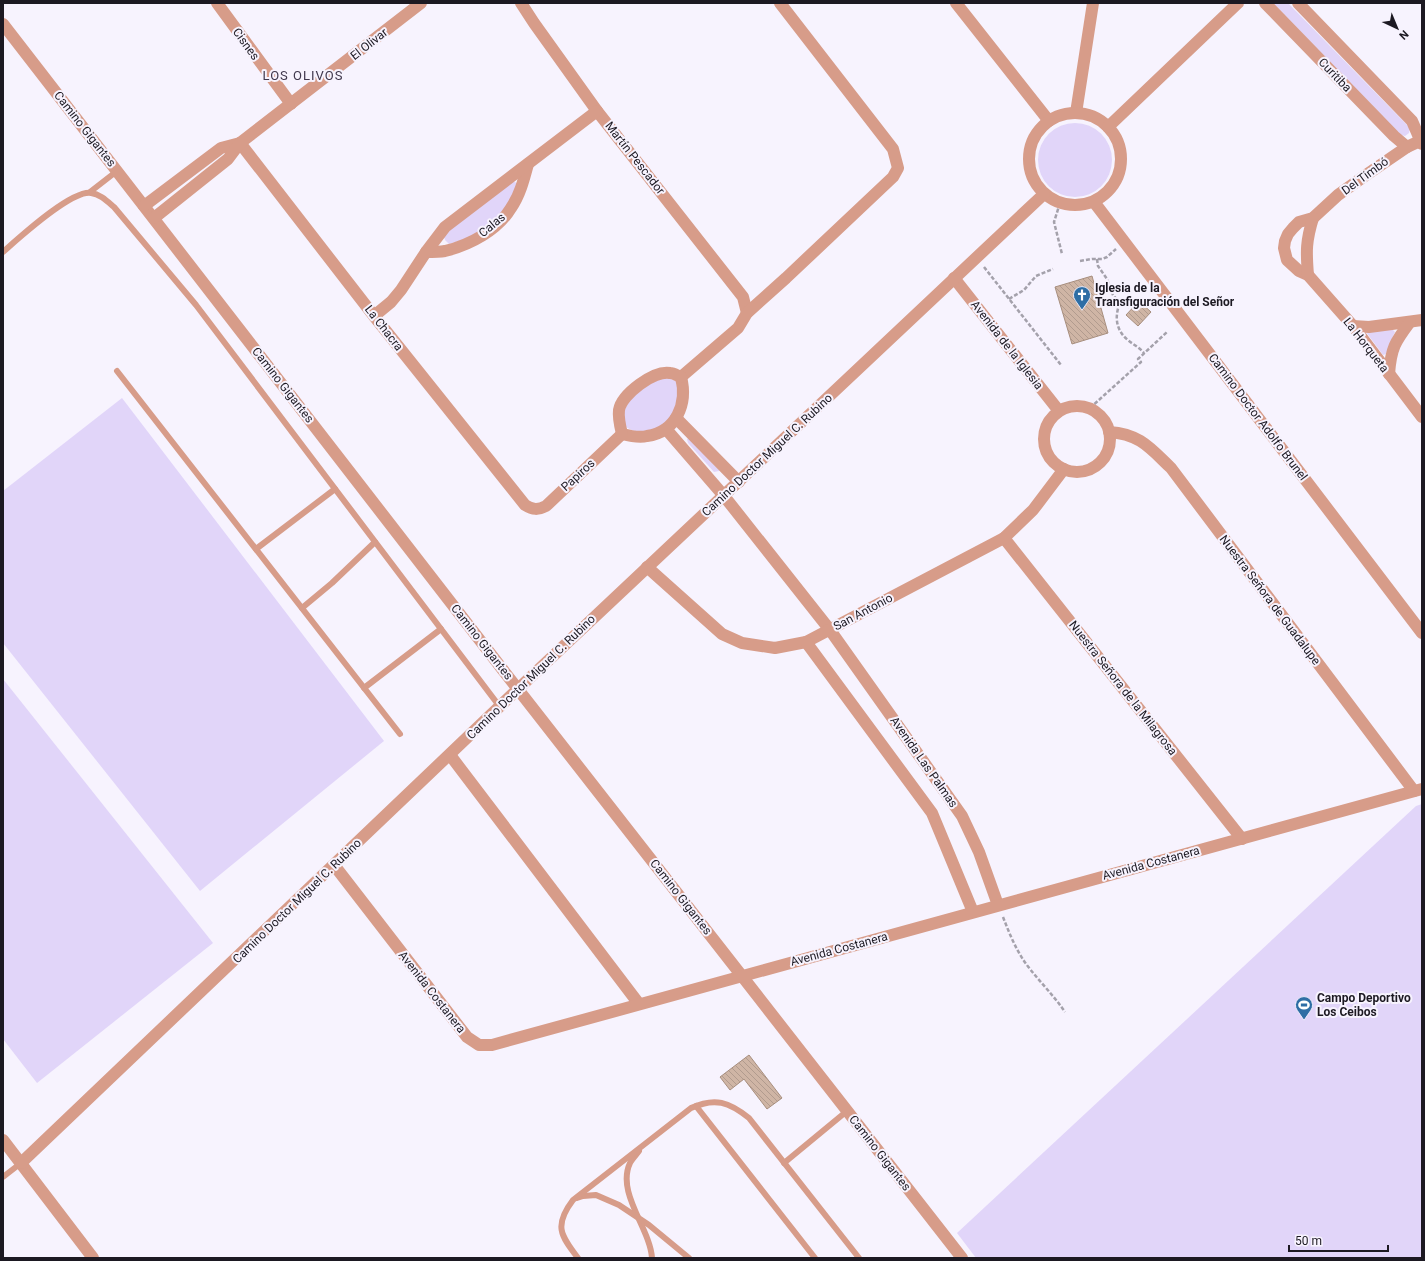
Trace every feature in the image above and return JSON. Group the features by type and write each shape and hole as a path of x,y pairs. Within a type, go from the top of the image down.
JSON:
{"street":[{"name":"Cisnes","path":"216,3 291,104"},
{"name":"El Olivar","path":"154,218 228,159 240,143 421,3"},
{"name":"Martín Pescador","path":"521,3 597,111 743,297 747,313"},
{"path":"682,377 738,328 747,313 893,177 898,168 893,149 780,3"},
{"path":"956,3 1049,122"},
{"path":"1076,113 1092,3"},
{"path":"1108,127 1238,3"},
{"name":"Curitiba","path":"1265,3 1394,136 1407,147"},
{"name":"Curitiba","path":"1298,3 1412,121 1421,142"},
{"name":"Camino Gigantes","path":"3,24 518,689 962,1258"},
{"path":"374,316 401,290 426,252 445,227 597,111"},
{"path":"1076,113 1089,115 1108,127 1116,137 1120,149 1121,162 1119,174 1113,186 1104,195 1094,202 1074,206 1060,203 1044,194 1035,183 1030,170 1029,156 1032,143 1039,131 1058,116 1076,113"},
{"name":"Del Timbó","path":"1284,248 1288,234 1299,222 1313,218 1344,191 1407,147 1421,142"},
{"name":"El Olivar","path":"144,206 220,148 240,143"},
{"name":"La Chacra","path":"240,143 374,316 519,499 531,509"},
{"name":"Calas","path":"426,252 445,251 471,242 488,232 511,208 522,187 528,164"},
{"name":"Camino Doctor Miguel C. Rubino","path":"21,1163 518,689 1044,194"},
{"name":"Camino Doctor Adolfo Brunel","path":"1094,202 1422,633"},
{"path":"1308,275 1306,252 1308,236 1313,218"},
{"name":"La Horqueta","path":"1284,248 1287,260 1299,271 1308,275 1353,326 1422,417"},
{"name":"Avenida de la Iglesia","path":"954,278 1059,411"},
{"path":"1353,326 1368,327 1416,321"},
{"path":"1389,374 1391,355 1398,339 1416,321"},
{"path":"669,372 682,377 684,398 676,418 666,429 657,434 647,436 637,437 622,434 619,422 620,408 628,395 641,383 655,375 669,372"},
{"path":"1074,406 1090,408 1102,418 1109,432 1109,448 1101,461 1094,466 1080,472 1064,469 1052,460 1044,446 1045,430 1053,416 1059,411 1074,406"},
{"path":"676,418 739,482"},
{"path":"666,429 724,496"},
{"name":"Nuestra Señora de Guadalupe","path":"1109,432 1123,433 1142,440 1171,468 1418,790"},
{"name":"Papiros","path":"531,509 539,509 546,506 622,434"},
{"name":"San Antonio","path":"647,568 722,634 742,643 775,648 806,642 1004,538 1033,510 1064,469"},
{"name":"Avenida Las Palmas","path":"724,496 830,630 962,816 979,852 998,905"},
{"name":"Nuestra Señora de la Milagrosa","path":"1004,538 1242,839"},
{"name":"Avenida Las Palmas","path":"806,642 932,813 973,912"},
{"path":"450,755 639,1004"},
{"name":"Avenida Costanera","path":"334,865 467,1037 479,1045 492,1045 1418,790"},
{"path":"3,1140 93,1258"}],"lane":[{"path":"3,252 65,202 78,194 90,192 117,171"},
{"path":"90,192 104,197 114,207 196,305 500,707"},
{"path":"117,371 400,734"},
{"path":"256,549 335,489"},
{"path":"302,608 332,583 375,542"},
{"path":"364,688 441,629"},
{"path":"578,1258 563,1236 561,1222 565,1210 573,1200 691,1108 704,1102 730,1105 740,1110 749,1118 859,1258"},
{"path":"696,1106 815,1258"},
{"path":"784,1163 847,1111"},
{"path":"642,1146 629,1164 627,1178 628,1195 632,1207 639,1218 651,1250 652,1258"},
{"path":"3,1177 21,1163"},
{"path":"573,1200 583,1196 596,1195 619,1205 639,1218 689,1258"}],"path":[{"path":"1060,203 1054,222 1062,254"},
{"path":"1080,261 1102,259 1107,257 1124,242"},
{"path":"976,257 1060,365"},
{"path":"1097,259 1098,266 1107,278 1113,295 1120,303 1128,308"},
{"path":"1009,299 1024,290 1036,276 1053,269"},
{"path":"1120,303 1116,319 1119,330 1122,336 1141,349 1144,353"},
{"path":"1090,408 1141,362 1138,358 1167,332"},
{"path":"998,905 1014,944 1029,968 1056,999 1065,1012"}],"shaded area":[{"path":"1273,3 1288,3 1410,128 1409,133 1405,136 1401,135"},
{"path":"1068,123 1082,123 1096,129 1106,139 1112,153 1112,167 1106,181 1096,191 1082,197 1068,197 1054,191 1044,181 1038,167 1038,153 1044,139 1054,129"},
{"path":"512,181 517,183 512,198 496,220 469,238 449,244 445,240 445,233"},
{"path":"1392,329 1395,332 1386,354 1383,355 1366,332"},
{"path":"662,376 676,381 679,398 674,411 668,420 661,426 646,431 635,431 626,427 624,416 629,401 639,391"},
{"path":"122,398 384,741 200,891 3,643 3,491"},
{"path":"689,438 719,471 714,472 688,443 687,439"},
{"path":"3,679 213,943 37,1083 3,1039"},
{"name":"Campo Deportivo Los Ceibos","path":"1422,804 1422,1258 976,1258 957,1233 1416,806"}],"building":[{"name":"Iglesia de la Transfiguración del Señor","path":"1092,276 1108,333 1072,344 1055,287"},
{"path":"1139,301 1151,312 1138,326 1126,315"},
{"path":"749,1055 782,1098 767,1109 744,1079 730,1090 720,1077"}],"place":[{"name":"Iglesia de la Transfiguración del Señor","path":"1082,310"},
{"name":"Campo Deportivo Los Ceibos","path":"1304,1020"}],"district":[{"name":"LOS OLIVOS","path":"303,75"}]}
